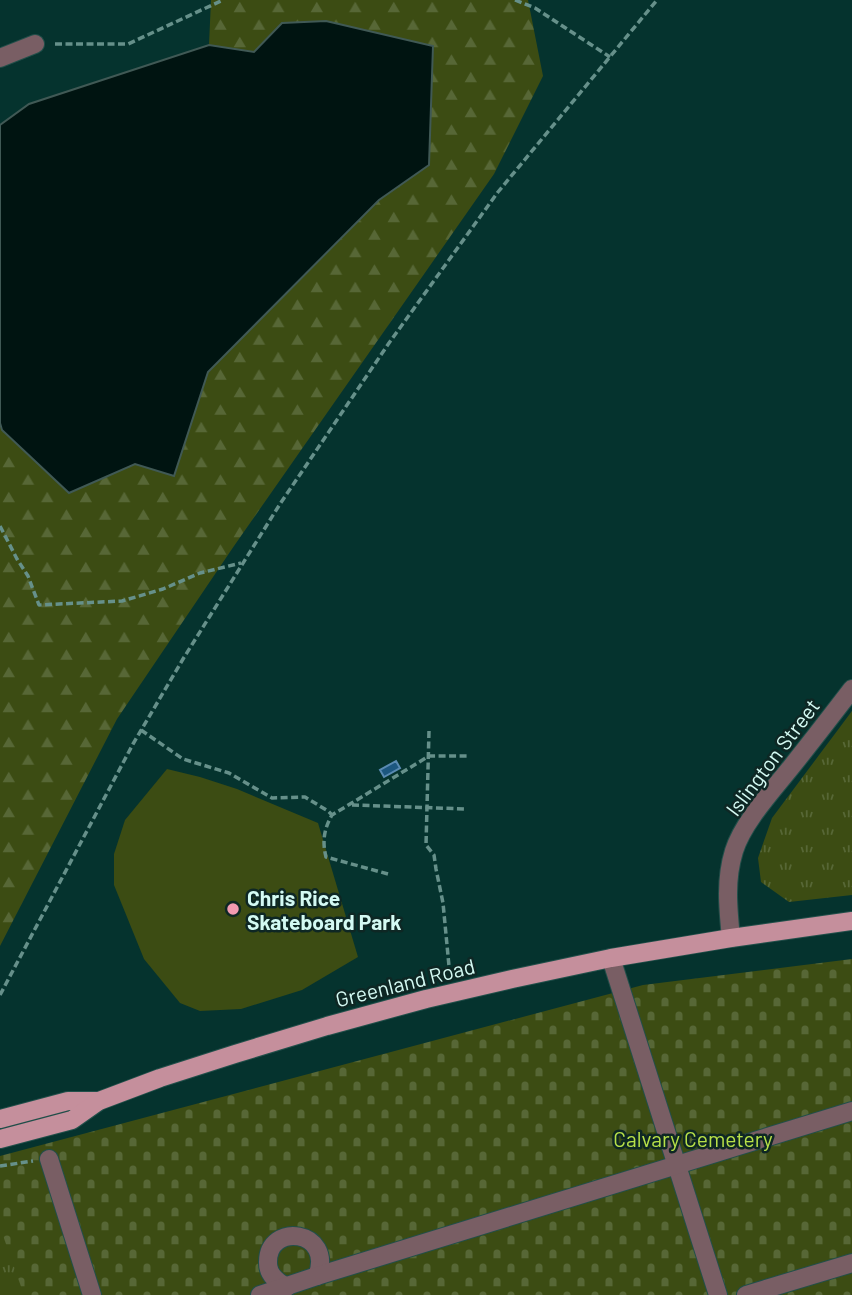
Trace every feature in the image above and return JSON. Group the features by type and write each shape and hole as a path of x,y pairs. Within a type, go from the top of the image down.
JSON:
{"main road":[{"name":"Greenland Road","path":"0,1139 72,1120 99,1101 234,1054 327,1026 479,986 611,958 852,921"},
{"name":"Greenland Road","path":"0,1119 68,1101 99,1101"}],"street":[{"path":"0,58 35,44"},
{"name":"Islington Street","path":"731,938 727,904 735,848 765,799 852,689"},
{"path":"611,958 718,1295"},
{"path":"260,1295 303,1285 852,1111"},
{"path":"49,1159 92,1295"},
{"path":"746,1295 852,1262"}],"path":[{"path":"35,44 128,44 223,0"},
{"path":"515,0 535,8 610,57"},
{"path":"0,995 141,730 243,563 330,429 498,192 657,0"},
{"path":"0,526 28,576 39,606 122,601 163,589 200,573 243,563"},
{"path":"141,730 183,759 229,773 272,798 305,797 332,815"},
{"path":"429,731 426,845 434,855 443,903 449,966"},
{"path":"388,874 326,857 323,836 332,815 429,755 468,756"},
{"path":"349,805 466,809"},
{"path":"0,1166 49,1159"}],"green space":[{"path":"211,0 528,0 543,76 494,174 234,546 117,719 0,946 0,423 2,430 69,493 135,464 174,476 208,372 379,200 429,165 282,23 254,52 209,45"},
{"path":"852,711 852,895 789,902 761,882 758,858 772,818"},
{"name":"Chris Rice Skateboard Park","path":"167,769 237,789 318,823 358,957 302,990 241,1009 200,1011 180,1003 144,959 114,885 114,854 125,820"},
{"name":"Calvary Cemetery","path":"852,959 852,1295 10,1295 0,1270 0,1156 643,985"},
{"path":"0,1227 24,1295 0,1295"}],"shaded area":[{"path":"326,21 433,46 429,165 379,200 208,372 174,476 135,464 69,493 2,430 0,423 0,125 29,104 209,45 254,52 282,23"}],"building":[{"path":"396,761 400,768 384,777 380,770"}],"place":[{"name":"Chris Rice Skateboard Park","path":"233,909"}]}
